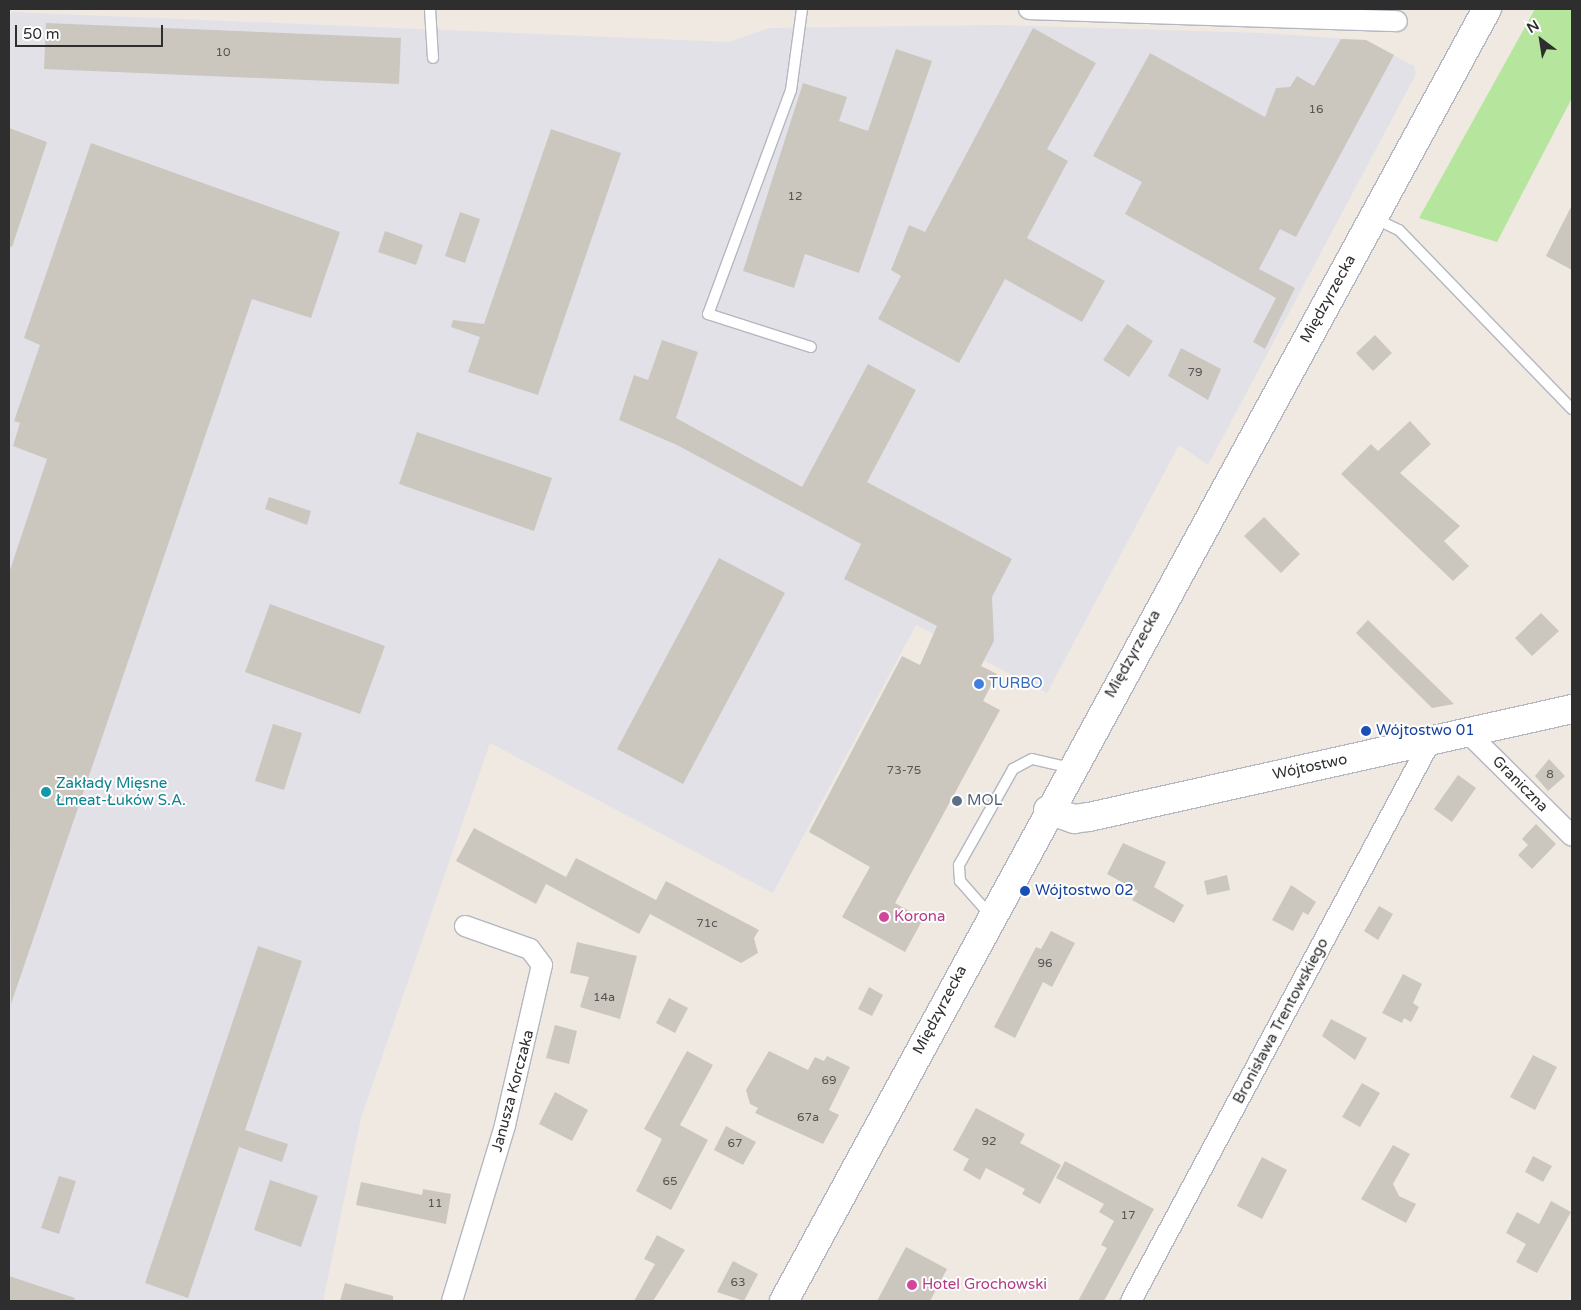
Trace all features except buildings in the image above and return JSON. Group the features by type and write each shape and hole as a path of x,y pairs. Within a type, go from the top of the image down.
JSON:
{"main road":[{"name":"Międzyrzecka","path":"784,1301 1048,810 1487,9"},
{"name":"Wójtostwo","path":"1048,810 1074,819 1089,817 1572,709"}],"street":[{"path":"1030,9 1396,21"},
{"name":"Graniczna","path":"1468,733 1572,836"},
{"name":"Bronisława Trentowskiego","path":"1131,1301 1431,740"},
{"name":"Janusza Korczaka","path":"452,1301 505,1125 541,972 539,955 530,949 465,926"}],"lane":[{"path":"430,9 433,58"},
{"path":"802,9 791,90 708,314 811,347"},
{"path":"1373,218 1399,230 1572,408"},
{"path":"991,916 960,881 959,865 1013,770 1032,759 1071,768"}],"shaded area":[{"name":"Zakłady Mięsne Łmeat-Łuków S.A.","path":"13,12 729,42 769,28 998,25 1262,33 1365,40 1414,66 1416,74 1208,465 1179,445 1047,693 916,625 773,893 490,743 361,1118 323,1301 9,1301 9,16"}],"green space":[{"path":"1535,9 1572,9 1572,98 1497,242 1419,218"}],"place":[{"name":"TURBO","path":"979,684"},
{"name":"Wójtostwo 01","path":"1366,731"},
{"name":"Zakłady Mięsne Łmeat-Łuków S.A.","path":"46,792"},
{"name":"MOL","path":"957,801"},
{"name":"Wójtostwo 02","path":"1025,891"},
{"name":"Korona","path":"884,917"},
{"name":"Hotel Grochowski","path":"912,1285"}]}
